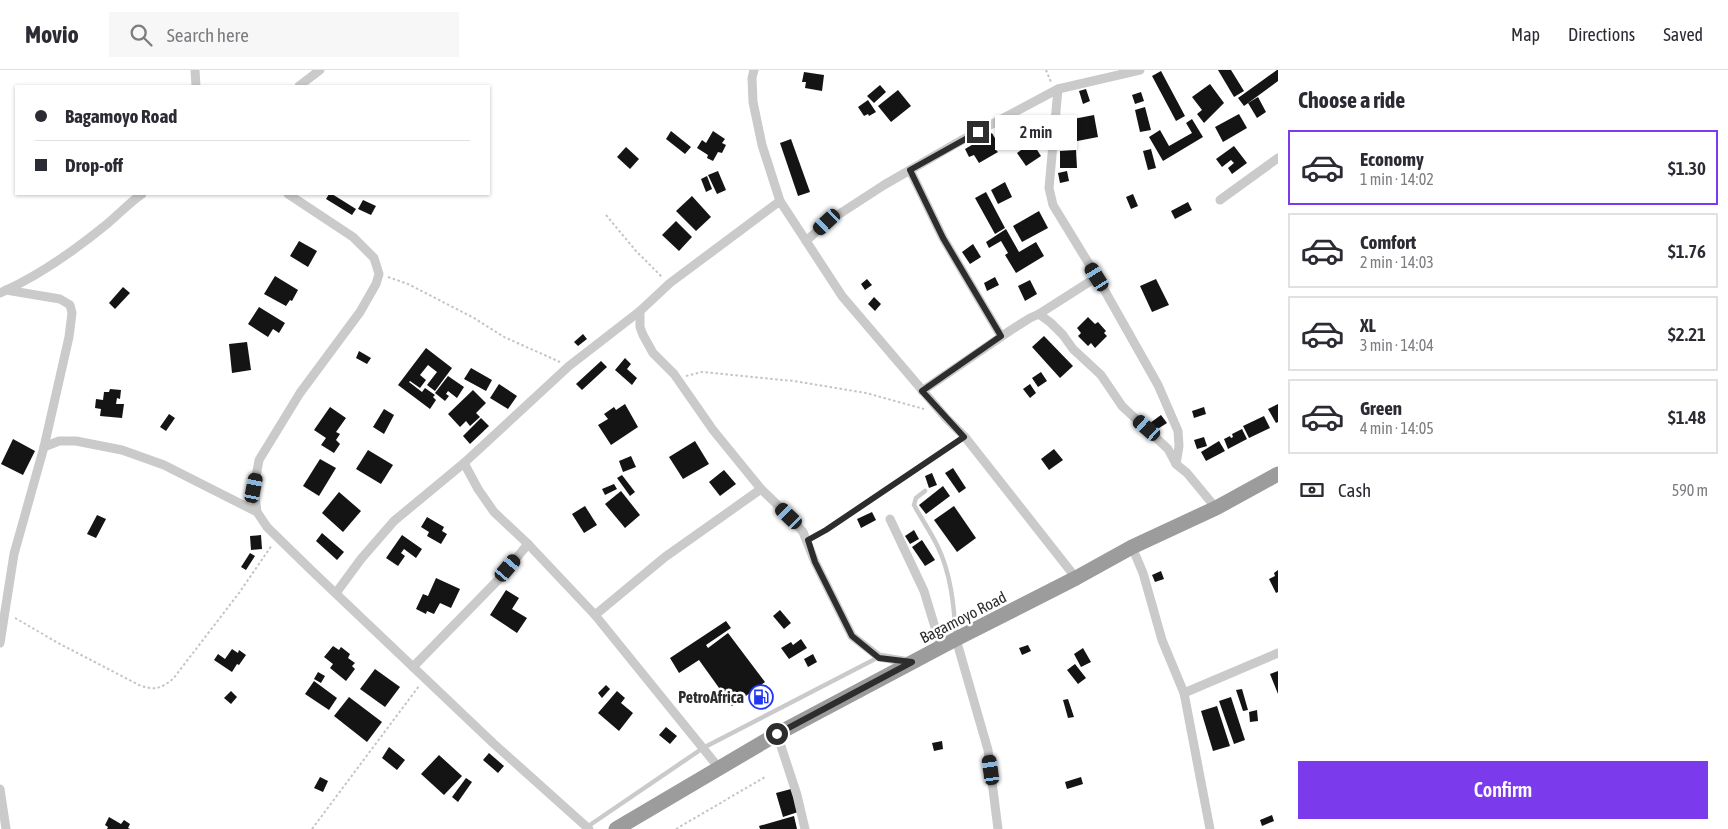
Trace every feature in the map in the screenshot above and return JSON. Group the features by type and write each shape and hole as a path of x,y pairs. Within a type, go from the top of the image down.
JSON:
{"highway":[{"name":"Bagamoyo Road","path":"616,829 777,734 1132,547 1216,508 1278,474"}],"street":[{"path":"194,70 196,85"},
{"path":"300,85 320,70"},
{"path":"754,70 752,78 753,102 762,145 780,201 842,296 922,391 964,437 1076,578"},
{"path":"806,241 850,205 962,140 1057,90 1140,70"},
{"path":"1057,90 1049,188 1050,198 1158,385 1178,431 1179,446 1176,464"},
{"path":"1220,200 1278,158"},
{"path":"910,170 943,238 1001,336"},
{"path":"3,291 32,278 53,265 141,195"},
{"path":"290,195 353,237 374,258 379,274 376,284 360,312 300,393 259,460 254,488 257,512 267,527 413,667 586,828"},
{"path":"336,592 394,520 464,463 569,366 640,311 670,283 780,201"},
{"path":"922,391 1001,336 1040,314 1097,277"},
{"path":"0,643 14,554 44,447 69,337 72,313 70,305 60,299 3,291"},
{"path":"640,311 640,327 653,353 674,374 713,430 761,489 798,525 808,540 815,562 852,636 879,658 912,662"},
{"path":"1040,314 1101,375 1122,406 1168,449 1176,464 1216,508"},
{"path":"44,447 59,441 76,441 122,450 164,465 257,512"},
{"path":"464,463 478,489 494,512 528,544 595,615 719,768"},
{"path":"595,615 665,557 761,489"},
{"path":"890,519 924,591 941,647"},
{"path":"413,667 498,580 528,544"},
{"path":"1132,547 1143,574 1162,640 1184,693 1210,829"},
{"path":"956,639 988,750 998,829"},
{"path":"1184,693 1278,653"},
{"path":"777,734 797,795 805,829"},
{"path":"0,789 2,816 6,829"}],"lane":[{"path":"808,540 826,530 964,437"},
{"path":"925,491 916,498 914,504 938,546 949,580 956,639"},
{"path":"586,828 703,748 879,658"}],"path":[{"path":"1046,70 1057,90"},
{"path":"606,215 655,272 670,283"},
{"path":"379,274 408,284 474,318 504,337 569,366"},
{"path":"674,374 692,375 702,372 794,381 866,393 912,406 940,410"},
{"path":"5,612 52,640 128,680 151,689 162,687 173,679 239,593 277,536"},
{"path":"312,829 426,679"},
{"path":"676,829 765,777"}],"building":[{"path":"1218,70 1231,70 1244,91 1234,97"},
{"path":"1277,70 1278,81 1244,106 1238,98"},
{"path":"1161,71 1185,116 1176,121 1152,76"},
{"path":"804,72 824,75 822,91 805,88 806,82 802,82"},
{"path":"1210,84 1224,103 1204,123 1197,114 1202,110 1192,97"},
{"path":"880,85 886,92 874,103 867,96"},
{"path":"1086,89 1090,101 1083,104 1079,91"},
{"path":"898,90 911,106 891,122 878,106"},
{"path":"1141,92 1144,101 1135,104 1132,95"},
{"path":"1258,97 1266,112 1257,118 1248,103"},
{"path":"868,100 876,112 869,116 868,114 864,116 858,107"},
{"path":"1145,107 1151,130 1140,132 1135,110"},
{"path":"1239,114 1247,128 1223,142 1215,127"},
{"path":"1094,115 1098,137 1067,143 1063,121"},
{"path":"1192,119 1203,137 1163,161 1149,137 1160,130 1169,146 1192,133 1186,123"},
{"path":"1041,127 1044,133 1032,140 1028,134"},
{"path":"671,131 691,147 685,154 666,139"},
{"path":"713,131 725,139 722,143 726,145 722,153 718,152 713,161 707,158 708,155 697,148 702,140 706,143"},
{"path":"992,133 1000,147 996,150 998,152 979,163 974,155 969,157 965,149"},
{"path":"791,139 810,192 798,196 780,143"},
{"path":"1032,142 1041,156 1026,166 1017,153"},
{"path":"1234,146 1247,163 1232,174 1228,168 1234,163 1231,160 1222,167 1216,159"},
{"path":"626,147 639,159 630,169 617,157"},
{"path":"1151,149 1156,168 1148,170 1143,151"},
{"path":"1076,150 1077,168 1060,168 1060,151"},
{"path":"718,171 726,190 717,194 708,175"},
{"path":"1067,171 1069,181 1060,183 1058,173"},
{"path":"707,176 712,189 706,192 701,179"},
{"path":"1005,182 1012,197 998,204 991,190"},
{"path":"986,192 1005,228 995,234 975,198"},
{"path":"1133,194 1138,206 1131,209 1126,197"},
{"path":"328,195 334,195 356,209 352,215 326,199"},
{"path":"692,196 711,217 696,231 676,211"},
{"path":"363,200 376,206 371,215 358,209"},
{"path":"1188,202 1192,210 1175,219 1171,211"},
{"path":"1039,211 1048,228 1022,242 1013,226"},
{"path":"676,221 692,237 679,251 662,235"},
{"path":"1006,229 1019,252 1036,242 1044,256 1016,273 1005,255 1008,253 1001,241 989,248 986,242"},
{"path":"299,241 317,251 308,267 290,256"},
{"path":"973,244 981,257 970,264 962,252"},
{"path":"275,276 298,290 292,301 290,300 286,306 264,294"},
{"path":"995,277 999,285 987,291 984,283"},
{"path":"867,279 872,285 865,290 861,284"},
{"path":"1156,279 1169,305 1152,312 1140,286"},
{"path":"1030,280 1037,294 1025,301 1018,286"},
{"path":"123,287 130,293 115,309 109,303"},
{"path":"874,297 881,304 875,311 868,304"},
{"path":"259,307 285,323 279,333 273,329 268,337 248,324"},
{"path":"1088,317 1095,324 1098,322 1106,331 1104,333 1107,336 1095,348 1091,343 1088,346 1078,336 1081,333 1077,328"},
{"path":"583,334 587,339 578,346 574,342"},
{"path":"1044,336 1073,366 1060,378 1032,347"},
{"path":"247,342 251,370 232,373 229,344"},
{"path":"426,348 452,368 435,391 427,385 437,372 428,365 420,375 426,380 420,388 409,382 422,392 425,388 435,395 433,397 436,400 430,409 398,385"},
{"path":"359,351 371,358 367,364 356,358"},
{"path":"625,358 631,364 627,369 637,378 632,385 615,370"},
{"path":"601,361 607,367 582,390 576,384"},
{"path":"471,368 492,380 486,391 464,379"},
{"path":"1041,372 1047,381 1038,387 1032,378"},
{"path":"448,376 464,387 457,398 448,391 446,394 449,396 445,401 435,393"},
{"path":"499,384 517,396 508,409 490,398"},
{"path":"1030,384 1036,393 1030,398 1023,389"},
{"path":"110,389 121,390 120,399 117,398 116,404 124,404 122,418 100,416 101,409 95,408 96,399 103,400 104,392 109,392"},
{"path":"473,390 486,403 476,413 480,417 470,426 466,421 460,427 448,414"},
{"path":"625,404 638,427 611,445 598,425 608,419 604,414 614,407 616,410"},
{"path":"1278,404 1278,422 1276,423 1268,409"},
{"path":"330,407 346,418 336,432 340,434 336,440 340,444 334,453 321,445 326,438 314,430"},
{"path":"1204,407 1206,414 1194,418 1192,411"},
{"path":"384,409 394,415 384,434 373,427"},
{"path":"169,414 175,418 166,431 160,427"},
{"path":"1161,415 1167,423 1156,430 1150,423"},
{"path":"1264,416 1270,428 1249,438 1243,426"},
{"path":"481,418 489,426 470,444 463,436"},
{"path":"1242,429 1247,439 1228,449 1224,439 1230,436 1231,438 1233,437 1232,434"},
{"path":"1204,437 1207,446 1197,449 1194,440"},
{"path":"13,439 35,451 23,475 1,464"},
{"path":"695,441 709,464 683,479 669,457"},
{"path":"1219,441 1225,451 1206,461 1201,452"},
{"path":"1054,449 1063,460 1049,470 1041,459"},
{"path":"368,450 393,465 381,484 356,469"},
{"path":"631,456 636,467 623,472 619,461"},
{"path":"320,459 336,468 319,496 303,486"},
{"path":"953,468 966,488 959,493 945,473"},
{"path":"724,470 736,484 720,496 709,482"},
{"path":"932,473 937,485 929,488 925,476"},
{"path":"622,475 635,492 630,496 617,478"},
{"path":"614,484 617,489 605,495 602,489"},
{"path":"943,486 950,496 926,514 919,505"},
{"path":"621,491 640,515 625,528 605,504"},
{"path":"339,492 361,511 343,532 322,513"},
{"path":"585,506 597,525 584,533 572,514"},
{"path":"954,506 976,538 957,552 934,520"},
{"path":"872,512 876,520 861,528 857,519"},
{"path":"97,515 106,519 96,538 87,534"},
{"path":"427,517 444,527 442,531 447,534 441,544 427,536 429,532 421,527"},
{"path":"914,530 919,539 910,544 905,536"},
{"path":"322,533 344,552 337,560 316,541"},
{"path":"261,535 262,549 251,550 250,536"},
{"path":"402,535 422,549 416,558 404,549 401,553 405,556 398,566 386,558"},
{"path":"922,540 935,560 925,566 912,547"},
{"path":"250,553 255,556 246,570 241,567"},
{"path":"1278,570 1278,592 1276,593 1269,579 1275,576 1274,573"},
{"path":"1161,571 1164,579 1155,582 1152,575"},
{"path":"436,578 460,589 451,608 440,603 434,614 427,611 426,614 416,609 423,594 428,596"},
{"path":"506,590 519,598 512,609 527,618 517,633 490,615"},
{"path":"780,610 791,623 784,629 773,616"},
{"path":"726,621 731,628 706,645 708,648 728,633 765,682 732,706 699,660 679,673 670,658"},
{"path":"801,639 807,648 789,659 781,648 791,642 793,645"},
{"path":"1028,645 1031,651 1022,655 1019,648"},
{"path":"333,646 339,650 341,647 350,654 348,658 355,663 352,666 355,669 346,681 330,668 333,664 324,657"},
{"path":"1083,648 1091,662 1081,667 1074,654"},
{"path":"232,649 238,653 239,650 246,655 232,672 214,660 218,654 225,659"},
{"path":"813,654 817,662 808,667 804,659"},
{"path":"1075,664 1086,678 1078,684 1067,670"},
{"path":"375,669 400,687 385,707 360,689"},
{"path":"1278,671 1278,694 1270,674"},
{"path":"318,672 325,676 321,683 314,679"},
{"path":"314,681 337,698 329,710 305,694"},
{"path":"606,685 610,689 602,698 598,693"},
{"path":"1242,689 1248,710 1243,711 1236,690"},
{"path":"231,691 237,697 231,704 224,698"},
{"path":"617,691 625,698 621,703 633,713 619,731 598,713"},
{"path":"349,697 382,722 367,742 334,716"},
{"path":"1231,697 1245,740 1234,744 1219,701"},
{"path":"1068,699 1074,717 1068,718 1063,700"},
{"path":"1217,706 1230,746 1213,751 1201,711"},
{"path":"1257,710 1258,721 1250,722 1249,712"},
{"path":"666,727 677,736 670,744 659,735"},
{"path":"942,741 943,749 934,751 932,743"},
{"path":"389,747 405,760 397,770 382,758"},
{"path":"489,753 504,766 498,773 483,760"},
{"path":"439,755 462,776 444,795 421,774"},
{"path":"320,777 328,781 323,792 314,788"},
{"path":"1081,777 1083,784 1067,789 1065,782"},
{"path":"466,778 472,782 458,802 452,797"},
{"path":"791,789 798,812 783,817 776,793"},
{"path":"1272,815 1274,821 1262,826 1260,820"},
{"path":"794,816 797,829 760,829 759,826"},
{"path":"109,817 121,824 124,820 130,824 128,828 130,829 107,829 108,827 105,825"}],"place":[{"name":"PetroAfrica","path":"761,697"}],"route":[{"path":"777,734 912,662 879,658 852,636 815,562 808,540 826,530 964,437 922,391 1001,336 958,260 943,238 910,170 978,132"}]}
